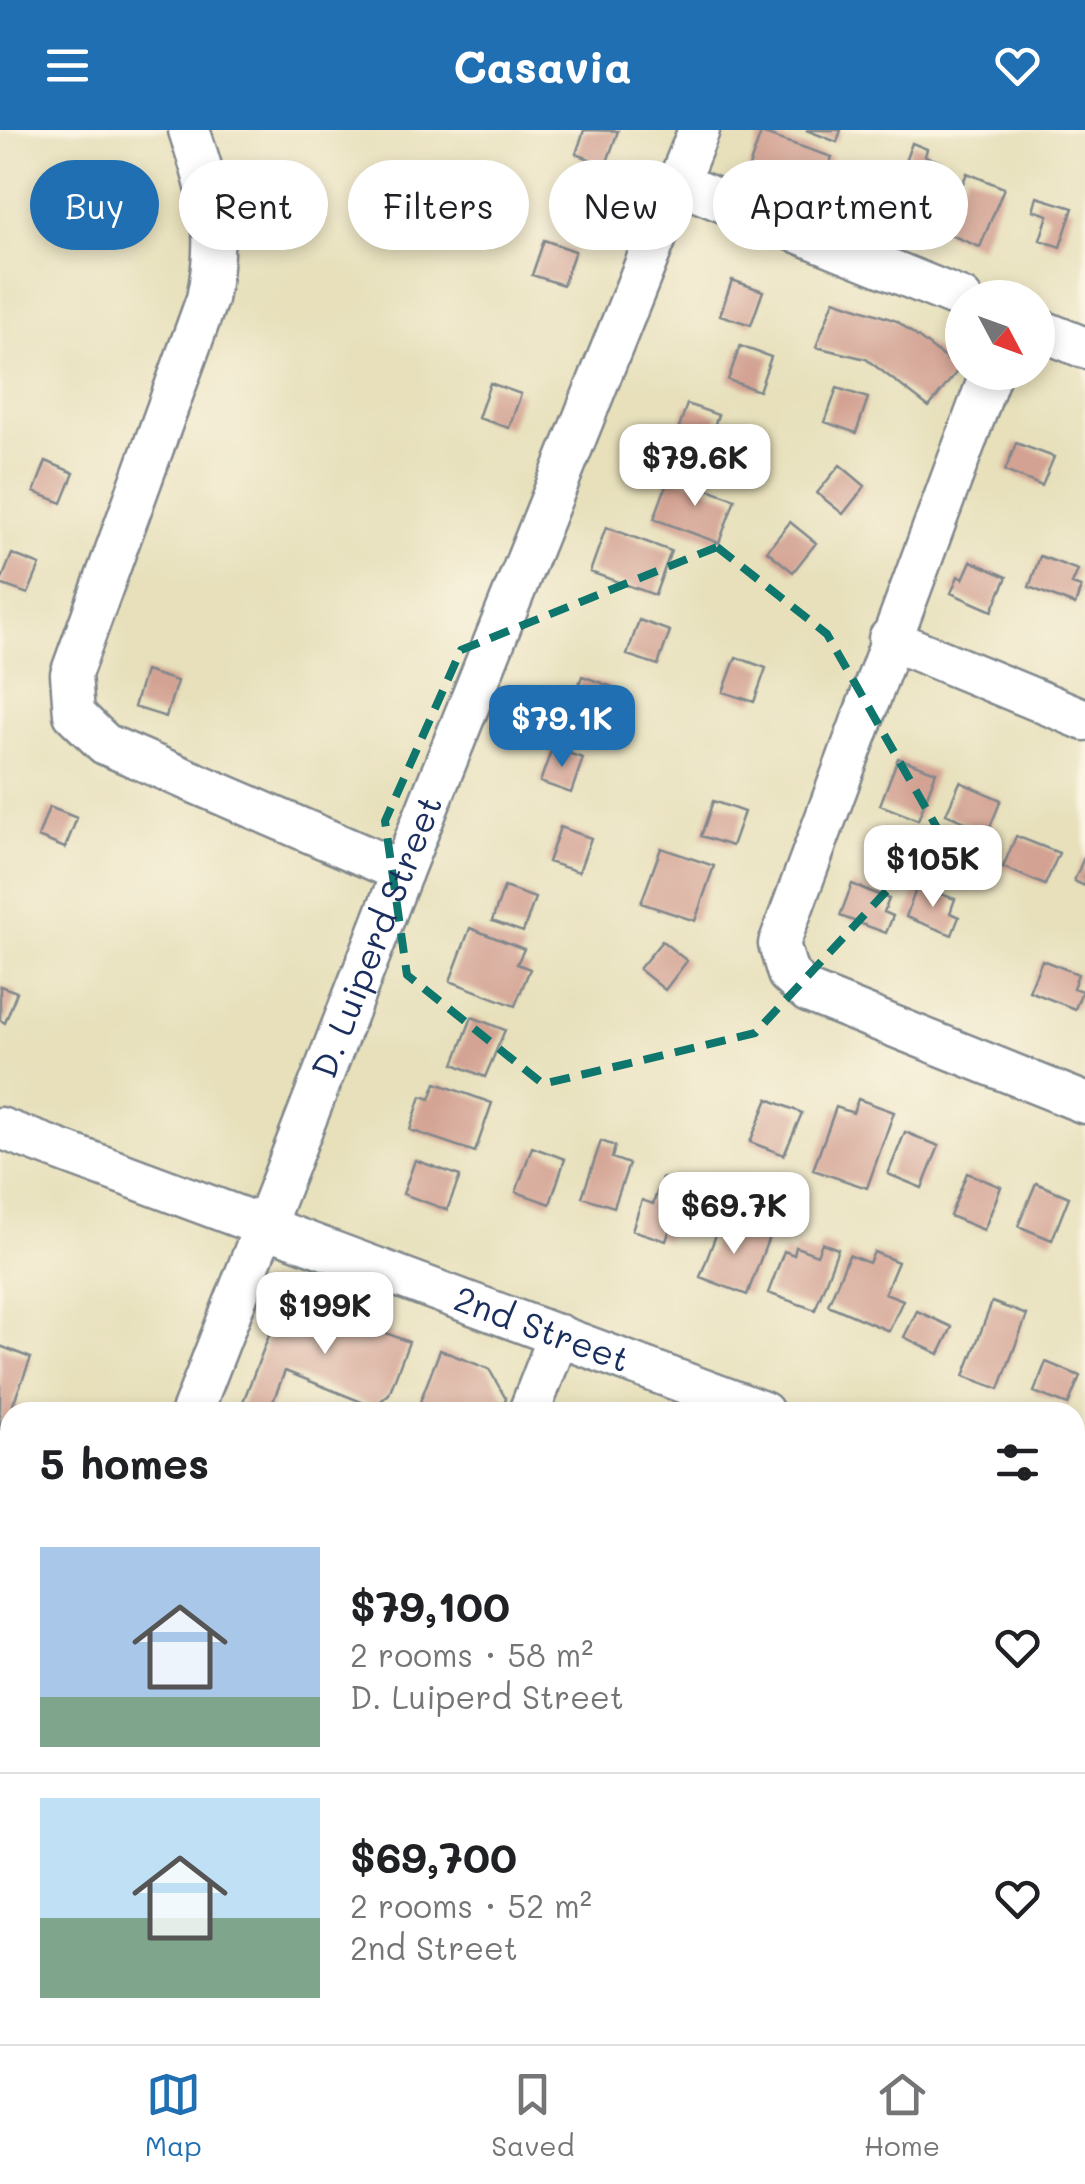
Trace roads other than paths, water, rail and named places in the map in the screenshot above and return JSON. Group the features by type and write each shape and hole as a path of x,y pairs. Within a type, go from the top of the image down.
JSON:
{"street":[{"path":"190,130 214,212 216,257 206,299 71,674 74,714 105,744 402,872"},
{"name":"D. Luiperd Street","path":"687,160 699,130"},
{"path":"693,190 945,292"},
{"name":"D. Luiperd Street","path":"196,1402 650,250"},
{"path":"1055,337 1085,348"},
{"path":"983,390 779,944 788,974 808,992 1085,1103"},
{"path":"889,640 1085,720"},
{"name":"2nd Street","path":"0,1128 735,1402"},
{"path":"534,1402 559,1336"}]}
